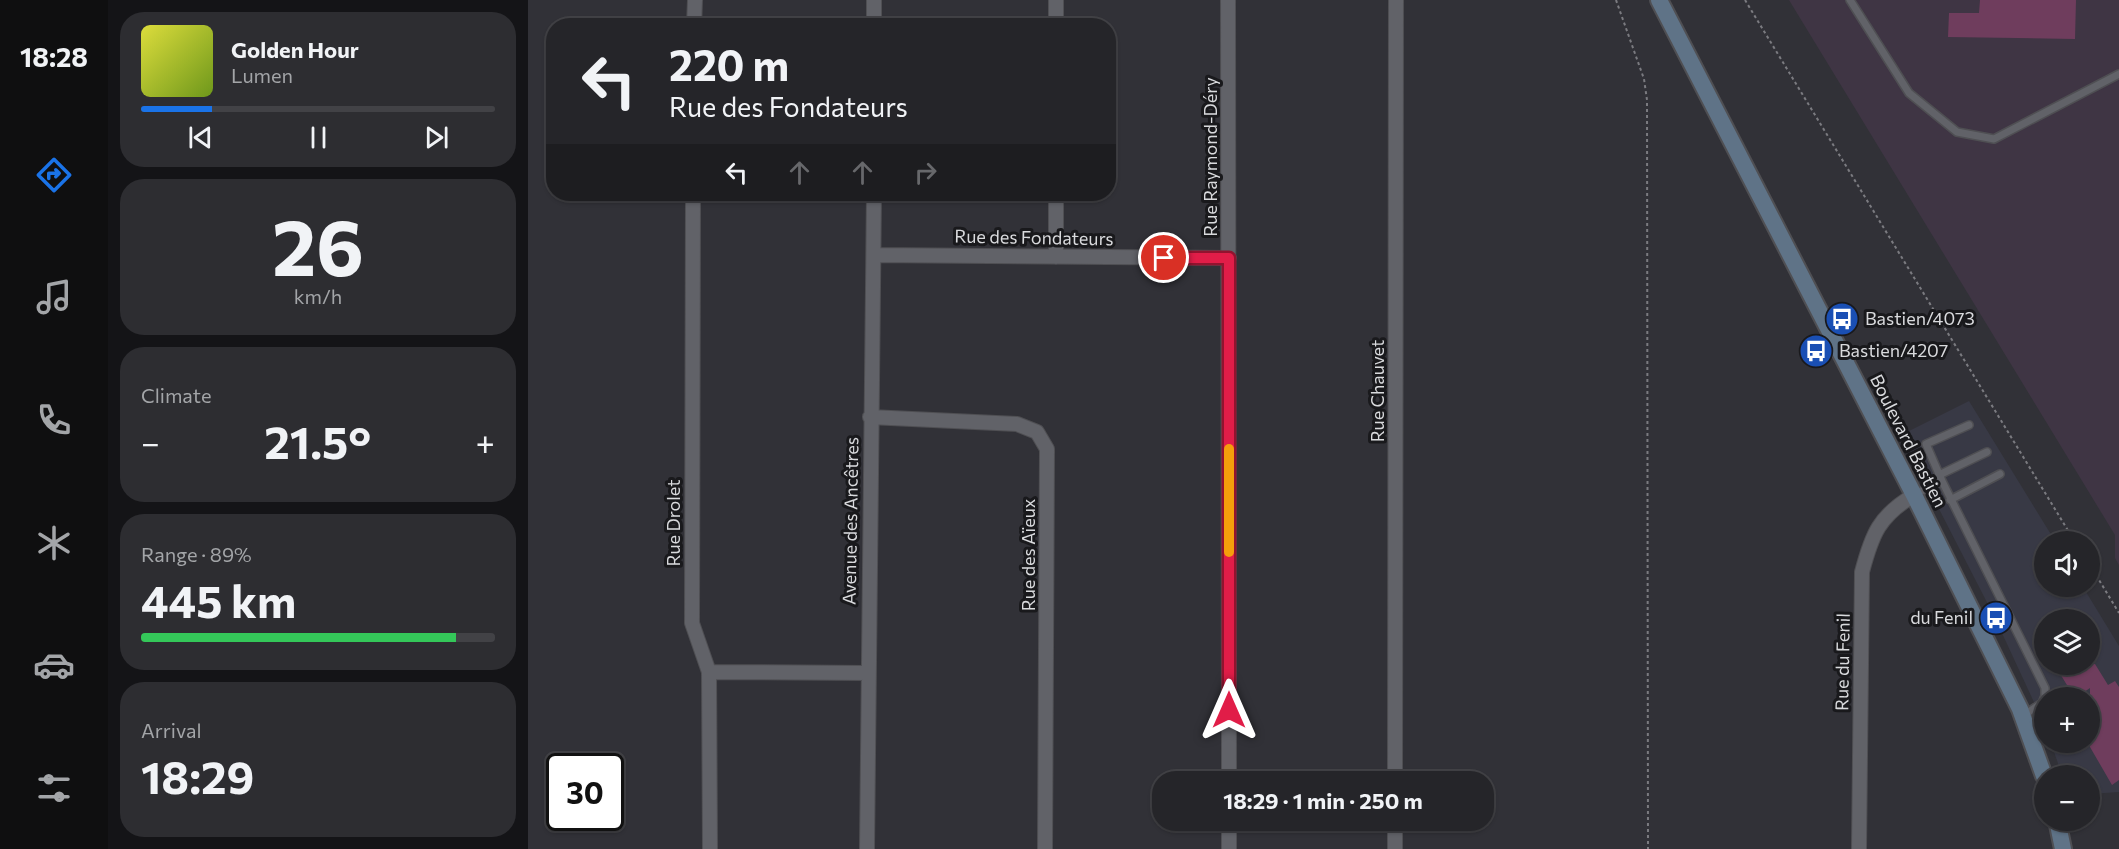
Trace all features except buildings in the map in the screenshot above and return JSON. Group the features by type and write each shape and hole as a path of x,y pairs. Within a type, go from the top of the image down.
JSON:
{"main road":[{"name":"Boulevard Bastien","path":"1659,0 1914,495 2022,715 2040,765"},
{"path":"2059,831 2063,849"}],"street":[{"path":"694,18 695,0"},
{"path":"874,0 874,18"},
{"path":"1056,0 1056,18"},
{"path":"1228,0 1235,0"},
{"name":"Rue Raymond-Déry","path":"1228,0 1229,771"},
{"name":"Rue Chauvet","path":"1395,771 1396,0"},
{"name":"Rue Drolet","path":"693,201 692,623 709,672 711,849"},
{"name":"Avenue des Ancêtres","path":"867,849 874,201"},
{"path":"1056,201 1056,257"},
{"name":"Rue des Fondateurs","path":"874,255 1229,258"},
{"name":"Rue des Aïeux","path":"870,417 1017,424 1037,432 1047,449 1045,849"},
{"name":"Rue du Fenil","path":"1859,849 1862,572 1869,546 1879,527 1892,508 1914,495"},
{"path":"709,672 868,673"},
{"path":"1229,831 1229,849"},
{"path":"1395,831 1395,849"}],"lane":[{"path":"1850,0 1909,93 1957,132 1994,139 2119,74"},
{"path":"1969,425 1926,444 1950,500 2044,687"},
{"path":"1914,495 1986,452"},
{"path":"1950,500 2000,474"},
{"path":"2022,715 2034,708"}],"path":[{"path":"1616,0 1644,79 1647,100 1648,849"},
{"path":"1745,0 2068,531"},
{"path":"2100,582 2119,613"}],"shaded area":[{"path":"1789,0 2119,0 2119,565 2115,558 2115,535"},
{"path":"1969,401 2049,531 2034,531 2034,597 2089,597 2096,609 2034,609 2034,675 2100,675 2100,615 2119,646 2119,792 2100,793 2100,765 2059,765 2054,753 2100,753 2100,687 2034,687 2034,702 1995,618 1901,435"}],"slow traffic":[{"path":"1229,449 1229,552"}],"place":[{"name":"Bastien/4073","path":"1842,319"},
{"name":"Bastien/4207","path":"1816,351"},
{"name":"du Fenil","path":"1996,618"}],"route":[{"path":"1164,258 1229,258 1229,710"}]}
